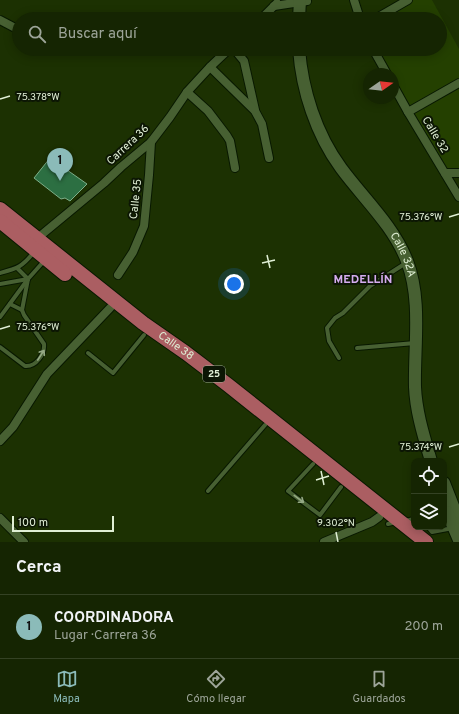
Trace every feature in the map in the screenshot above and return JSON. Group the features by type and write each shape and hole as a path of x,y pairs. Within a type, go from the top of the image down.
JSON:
{"highway":[{"name":"Calle 38","path":"0,209 40,248 110,308 265,425 341,487 388,521 430,537"},
{"name":"Calle 38","path":"0,221 186,353 228,385 388,521 410,542"}],"main road":[{"path":"299,1 299,12"},
{"path":"299,1 303,12"},
{"name":"Calle 32A","path":"300,56 307,93 324,140 340,167 395,237 408,262 415,294 416,388 418,406 430,458"},
{"name":"Calle 32A","path":"307,56 320,112 337,150 392,220 414,260 421,292 422,387 428,429 437,458"},
{"path":"447,493 459,540"},
{"path":"447,509 456,524"}],"street":[{"path":"354,0 358,12"},
{"path":"387,12 408,0"},
{"path":"267,12 277,3 299,1"},
{"path":"0,20 12,26"},
{"name":"Carrera 36","path":"40,248 104,183 151,142 187,92 222,56"},
{"path":"240,56 244,61 255,111 262,124 270,158"},
{"path":"377,56 384,68"},
{"path":"210,67 255,111"},
{"path":"408,112 459,83"},
{"path":"187,92 208,111 227,136 230,141 236,168"},
{"name":"Calle 32","path":"399,96 459,197"},
{"name":"Calle 35","path":"118,276 133,252 144,226 151,142"},
{"path":"445,173 459,173"},
{"path":"0,441 13,427 47,374 110,308"},
{"path":"0,518 24,542"},
{"path":"324,542 372,522 388,521"}],"lane":[{"path":"0,273 17,268 26,262 40,248"},
{"path":"0,347 25,366 30,367 45,349 44,344 22,310 28,279 40,248"},
{"path":"339,358 330,341 327,328 335,318 343,313 370,286 408,262"},
{"path":"17,268 28,279"},
{"path":"0,284 28,279"},
{"path":"0,317 28,279"},
{"path":"10,304 22,310"},
{"path":"88,353 113,373 144,335"},
{"path":"357,348 416,343"},
{"path":"208,491 265,425"},
{"path":"313,464 288,491 320,515 341,487"},
{"path":"388,521 411,519"},
{"path":"430,537 456,524"}],"green space":[{"path":"408,0 432,0 439,12 387,12"},
{"path":"447,27 459,49 459,173 445,173 399,94 399,68 385,68 379,56 447,56"}],"building":[{"path":"50,158 87,184 70,201 65,198 61,199 34,178"}],"place":[{"name":"COORDINADORA","path":"60,181"}],"district":[{"name":"MEDELLÍN","path":"363,280"}]}
